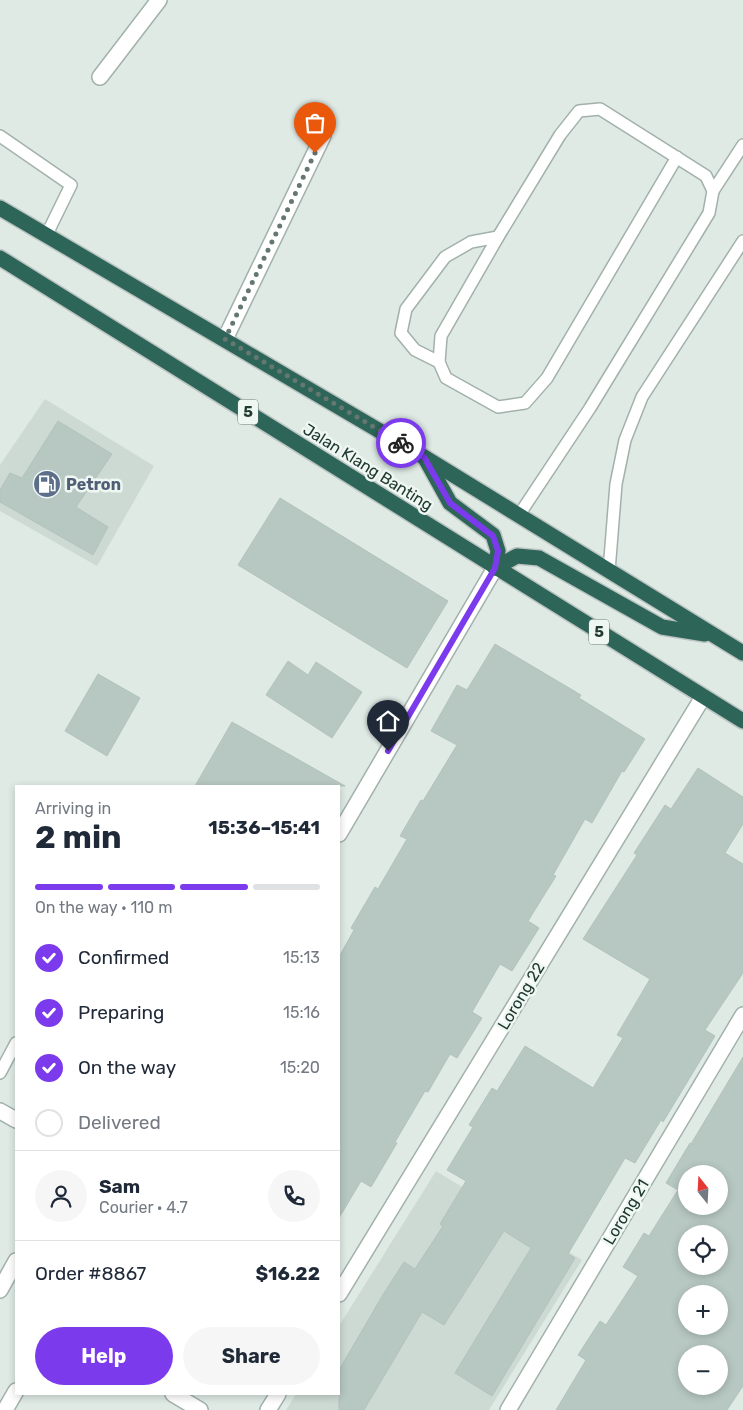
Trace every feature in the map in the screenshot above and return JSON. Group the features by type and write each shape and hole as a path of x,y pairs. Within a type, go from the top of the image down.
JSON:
{"highway":[{"path":"0,208 424,457 743,653"},
{"name":"Jalan Klang Banting","path":"2,263 743,721"},
{"path":"424,457 450,503 493,536 498,551 495,568"},
{"path":"495,568 518,556 539,558 662,627 714,636"}],"street":[{"path":"100,77 159,0"},
{"path":"225,339 323,136"},
{"path":"340,832 495,568"},
{"name":"Lorong 22","path":"340,1292 703,697"},
{"name":"Lorong 21","path":"508,1410 743,1015"},
{"path":"0,1111 15,1119"},
{"path":"0,1290 15,1263"},
{"path":"5,1410 15,1393"},
{"path":"175,1395 200,1410"},
{"path":"268,1410 277,1395"}],"lane":[{"path":"677,157 547,378 525,403 498,407 446,378 439,362 442,336 498,237 560,135 578,111 600,110 677,157 706,176 713,191"},
{"path":"0,136 72,185 46,236"},
{"path":"519,515 590,408 709,213 713,191 743,145"},
{"path":"439,362 415,350 401,333 406,309 445,257 470,242 498,237"},
{"path":"609,571 616,484 625,440 642,397 743,241"},
{"path":"0,1073 15,1045"}],"shaded area":[{"path":"45,399 154,466 97,566 0,511 0,465"},
{"path":"436,1171 582,1260 489,1410 286,1410 295,1395 340,1395 340,1324"}],"building":[{"name":"Petron","path":"58,421 112,454 76,507 108,527 93,555 0,502 0,490 10,473 22,478"},
{"path":"280,498 448,601 407,668 238,565"},
{"path":"495,644 581,695 579,698 645,739 624,772 622,771 592,823 585,819 553,875 556,876 528,921 539,928 512,971 500,964 472,1012 482,1018 457,1058 450,1054 428,1092 425,1091 371,1187 361,1181 340,1216 340,955 354,930 351,928 375,887 378,889 407,839 400,836 457,745 431,731 457,685 467,690"},
{"path":"288,661 308,675 316,662 362,692 332,738 266,695"},
{"path":"98,674 140,698 107,756 65,731"},
{"path":"232,722 345,786 340,785 196,785"},
{"path":"698,768 743,797 743,824 725,853 743,864 743,973 705,1030 715,1036 663,1122 661,1120 635,1163 625,1158 568,1254 575,1258 492,1396 455,1373 531,1248 504,1231 444,1325 422,1312 364,1410 339,1410 340,1368 404,1262 415,1269 443,1226 440,1224 466,1181 447,1170 473,1127 469,1125 492,1088 497,1091 525,1046 593,1088 623,1038 617,1035 650,979 583,939 637,855 634,853 665,805 671,809"},
{"path":"743,1057 743,1386 727,1410 556,1410 586,1360 578,1355 600,1321 606,1325 638,1276 623,1267 644,1233 649,1236 678,1190 666,1183"}],"way so far":[{"path":"315,153 225,339 401,443"}],"place":[{"name":"Petron","path":"47,484"}],"route":[{"path":"388,751 495,568 498,551 493,536 450,503 424,457 401,443"}]}
